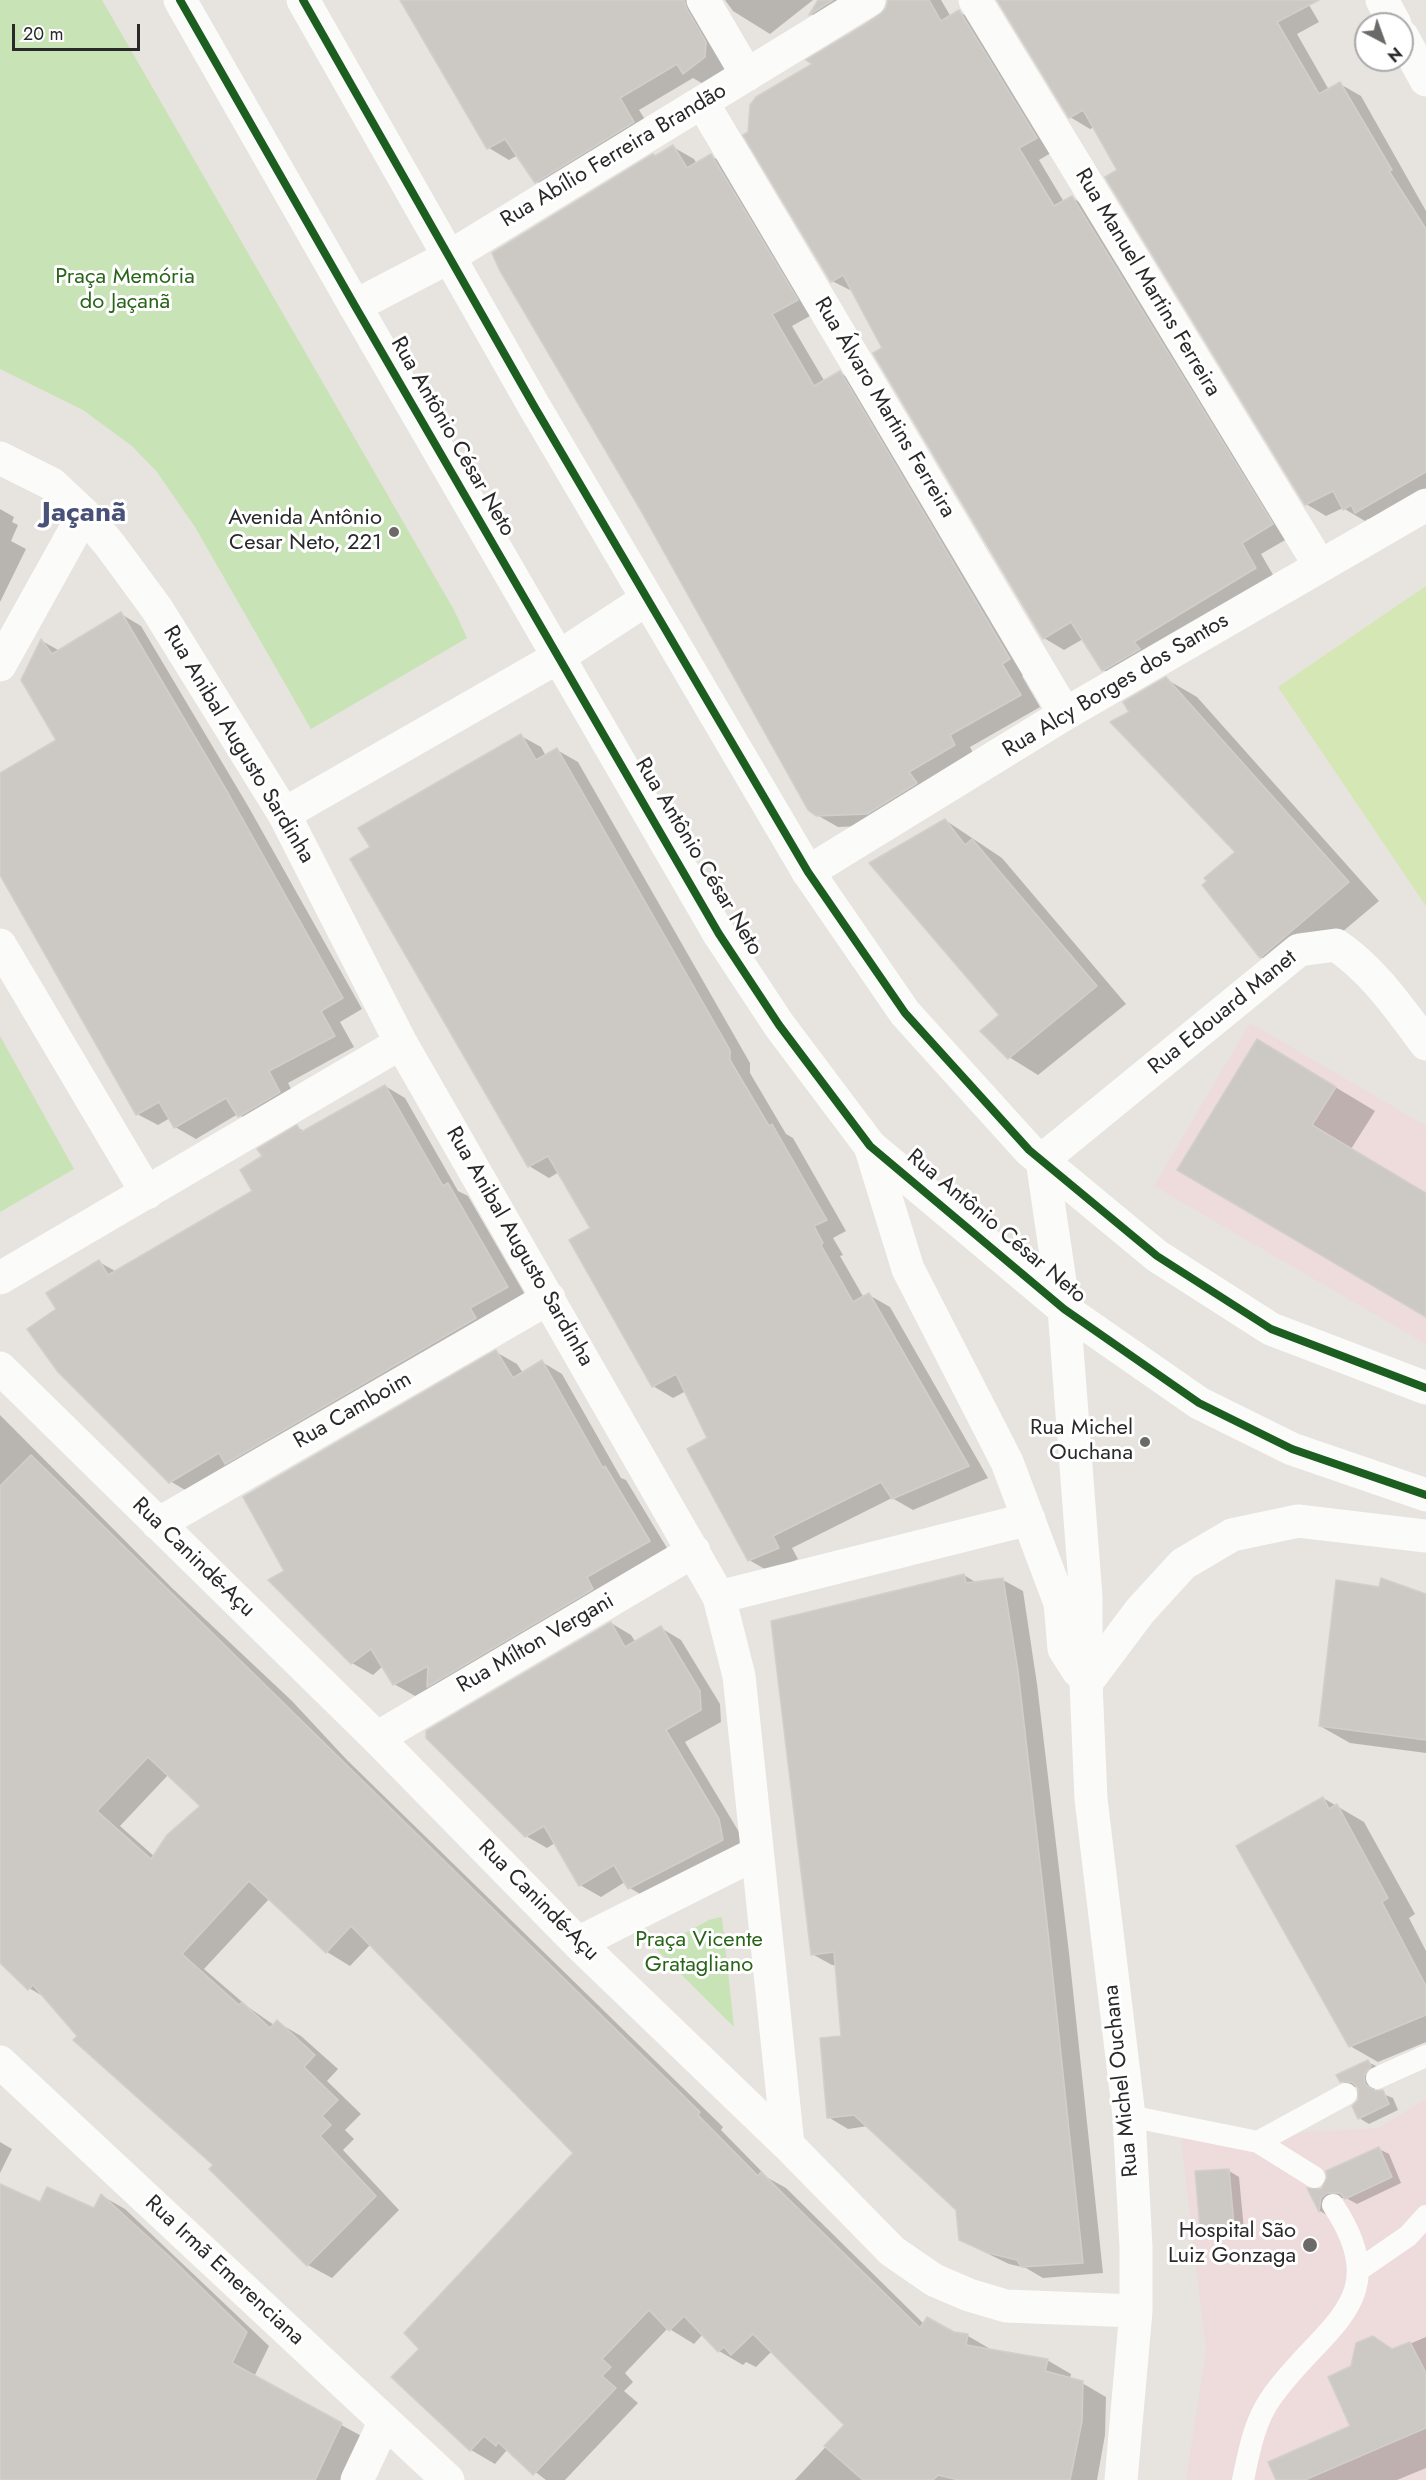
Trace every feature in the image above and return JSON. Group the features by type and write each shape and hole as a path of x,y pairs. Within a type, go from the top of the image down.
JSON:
{"street":[{"name":"Rua Antônio César Neto","path":"180,0 719,934 779,1025 870,1146 1064,1309 1199,1403 1292,1449 1426,1496"},
{"path":"303,0 647,599 808,872 905,1013 990,1109 1042,1160 1157,1256 1270,1329 1426,1388"},
{"path":"703,0 747,75"},
{"name":"Rua Abílio Ferreira Brandão","path":"355,306 449,257 869,0"},
{"name":"Rua Manuel Martins Ferreira","path":"975,0 1320,566"},
{"path":"1414,58 1426,80"},
{"name":"Rua Álvaro Martins Ferreira","path":"702,102 1065,714"},
{"name":"Rua Anibal Augusto Sardinha","path":"0,458 52,484 84,514 157,609 284,814 401,1043 719,1597 739,1676 788,2145"},
{"name":"Rua Alcy Borges dos Santos","path":"808,872 1065,714 1426,506"},
{"path":"0,665 84,514"},
{"path":"284,814 560,656 647,599"},
{"path":"0,945 147,1192"},
{"name":"Rua Edouard Manet","path":"1042,1160 1299,950 1336,945 1355,958 1384,990 1426,1044"},
{"path":"0,1278 401,1043"},
{"path":"870,1146 909,1269 1007,1462 1060,1603 1064,1649 1086,1683 1140,1611 1183,1564 1232,1535 1298,1521 1426,1536"},
{"name":"Rua Michel Ouchana","path":"1042,1160 1064,1309 1086,1597 1086,1683 1091,1799 1129,2116 1137,2247 1137,2311 1121,2480"},
{"name":"Rua Camboim","path":"158,1524 549,1298"},
{"name":"Rua Canindé-Açu","path":"0,1368 377,1738 578,1943 788,2145 892,2251 934,2280 969,2295 1006,2306 1137,2311"},
{"path":"719,1597 1029,1519"},
{"name":"Rua Mílton Vergani","path":"377,1738 694,1551"},
{"path":"578,1943 757,1853"},
{"name":"Rua Irmã Emerenciana","path":"0,2062 448,2480"},
{"path":"357,2480 386,2421"}],"lane":[{"path":"1377,2078 1426,2056"},
{"path":"1258,2142 1346,2094"},
{"path":"1129,2116 1258,2142 1314,2177"},
{"path":"1243,2480 1254,2429 1270,2398 1332,2327 1356,2292 1360,2269 1354,2243 1333,2205"},
{"path":"1360,2269 1408,2236 1426,2216"}],"shaded area":[{"path":"1250,1023 1426,1126 1426,1344 1154,1186"},
{"name":"Hospital São Luiz Gonzaga","path":"1426,2099 1426,2480 1186,2480 1206,2351 1181,2139 1378,2128"}],"green space":[{"name":"Praça Memória do Jaçanã","path":"0,0 102,0 454,610 467,638 311,729 195,527 157,472 132,446 83,410 0,369"},
{"path":"1426,586 1426,906 1278,687"},
{"path":"0,1036 74,1169 0,1212"},
{"name":"Praça Vicente Gratagliano","path":"721,1917 734,2027 656,1949 709,1920"}],"building":[{"path":"400,0 684,0 706,42 705,57 683,74 677,64 620,98 634,122 535,183 505,139 487,149"},
{"path":"818,0 833,0 809,15"},
{"path":"888,0 929,0 941,21 959,10 1037,138 1019,148 1054,206 1072,196 1273,524 1242,543 1256,568 1134,642 1140,649 1102,671 1071,622 1043,639 873,353 882,348 843,275 831,282 743,135 748,132 750,105 756,97 812,64 806,60 879,16 886,8"},
{"path":"997,0 1319,0 1277,22 1319,94 1340,82 1392,170 1389,171 1426,229 1426,472 1355,513 1351,505 1343,510 1333,491 1305,505 1105,177 1117,170 1083,110 1069,118"},
{"path":"673,145 687,168 711,154 798,300 772,314 814,386 840,371 1010,659 1002,664 1021,695 950,735 955,745 909,772 917,783 867,814 816,816 808,810 640,509 499,269 492,253 653,154 655,156"},
{"path":"121,612 228,793 343,998 321,1011 335,1036 269,1071 280,1092 238,1117 226,1098 174,1128 159,1102 136,1115 0,875 0,773 56,740 21,680 41,639 52,654"},
{"path":"1166,677 1349,882 1260,958 1202,885 1207,881 1204,878 1235,852 1110,722 1129,712 1123,702"},
{"path":"521,734 536,760 557,748 730,1050 730,1060 769,1126 772,1124 827,1220 814,1226 823,1243 821,1245 853,1302 869,1293 969,1466 892,1499 881,1482 773,1536 779,1548 748,1561 687,1449 707,1438 676,1374 652,1387 569,1240 590,1228 548,1156 528,1167 350,859 370,847 358,828"},
{"path":"945,819 965,845 972,839 1097,986 1008,1059 980,1031 999,1015 869,863"},
{"path":"1257,1039 1336,1087 1312,1125 1426,1193 1426,1317 1177,1170"},
{"path":"385,1085 443,1186 448,1183 508,1287 470,1308 476,1318 225,1464 219,1453 169,1483 58,1372 27,1329 56,1309 46,1293 99,1260 108,1275 252,1191 240,1170 262,1156 257,1149 297,1125 301,1132"},
{"path":"496,1350 513,1378 542,1360 603,1468 605,1466 650,1541 587,1577 593,1589 427,1687 428,1666 393,1685 371,1649 351,1664 268,1580 284,1571 243,1497"},
{"path":"31,1455 700,2112 698,2115 758,2176 761,2172 920,2328 927,2317 954,2332 968,2334 966,2345 1048,2359 1045,2371 1083,2381 1082,2421 1070,2480 959,2480 938,2475 933,2480 863,2480 824,2446 844,2425 753,2334 731,2355 724,2347 718,2352 684,2316 669,2331 649,2310 602,2359 611,2367 602,2376 616,2388 533,2475 498,2442 496,2446 484,2436 470,2451 391,2377 419,2349 404,2333 573,2153 351,1926 326,1953 249,1881 182,1954 239,2005 242,2002 270,2028 277,2020 315,2055 304,2067 338,2100 322,2116 331,2125 320,2136 376,2196 307,2266 209,2169 213,2165 73,2040 77,2036 33,1985 28,1990 0,1963 0,1486","holes":["148,1757 200,1806 167,1835 151,1859 97,1811"]},
{"path":"964,1574 966,1583 1003,1578 1018,1671 1083,2263 1021,2267 1017,2260 988,2253 959,2240 956,2210 854,2115 827,2118 820,2038 841,2036 834,1952 811,1955 771,1621"},
{"path":"1381,1578 1426,1594 1426,1740 1319,1726 1336,1580 1379,1587"},
{"path":"611,1622 625,1647 661,1626 700,1691 701,1710 666,1730 719,1819 723,1840 628,1889 614,1865 579,1886 544,1826 525,1837 426,1738 426,1731"},
{"path":"1323,1797 1329,1809 1337,1804 1388,1898 1382,1902 1426,1986 1426,2015 1349,2047 1236,1846"},
{"path":"1368,2060 1371,2066 1364,2076 1365,2084 1375,2091 1383,2090 1389,2104 1358,2119 1352,2106 1358,2100 1358,2088 1352,2082 1340,2082 1336,2075"},
{"path":"1379,2147 1392,2177 1345,2199 1340,2193 1327,2193 1321,2198 1319,2212 1307,2188 1321,2189 1327,2178 1326,2171"},
{"path":"1229,2169 1234,2225 1200,2228 1195,2171"},
{"path":"0,2184 40,2202 47,2187 94,2208 101,2194 169,2256 247,2332 232,2363 342,2423 315,2480 0,2480"},
{"path":"1373,2336 1392,2349 1410,2342 1426,2373 1426,2428 1305,2480 1276,2480 1268,2462 1350,2426 1328,2377 1351,2366 1356,2343"}],"cycle path":[{"path":"180,0 719,934 779,1025 870,1146 1064,1309 1199,1403 1292,1449 1426,1495"},
{"path":"303,0 534,406 808,872 905,1013 1029,1150 1157,1256 1271,1329 1426,1388"}],"place":[{"name":"Avenida Antônio Cesar Neto, 221","path":"394,532"},
{"name":"Rua Michel Ouchana","path":"1145,1442"},
{"name":"Hospital São Luiz Gonzaga","path":"1310,2245"}],"district":[{"name":"Jaçanã","path":"84,514"}]}
